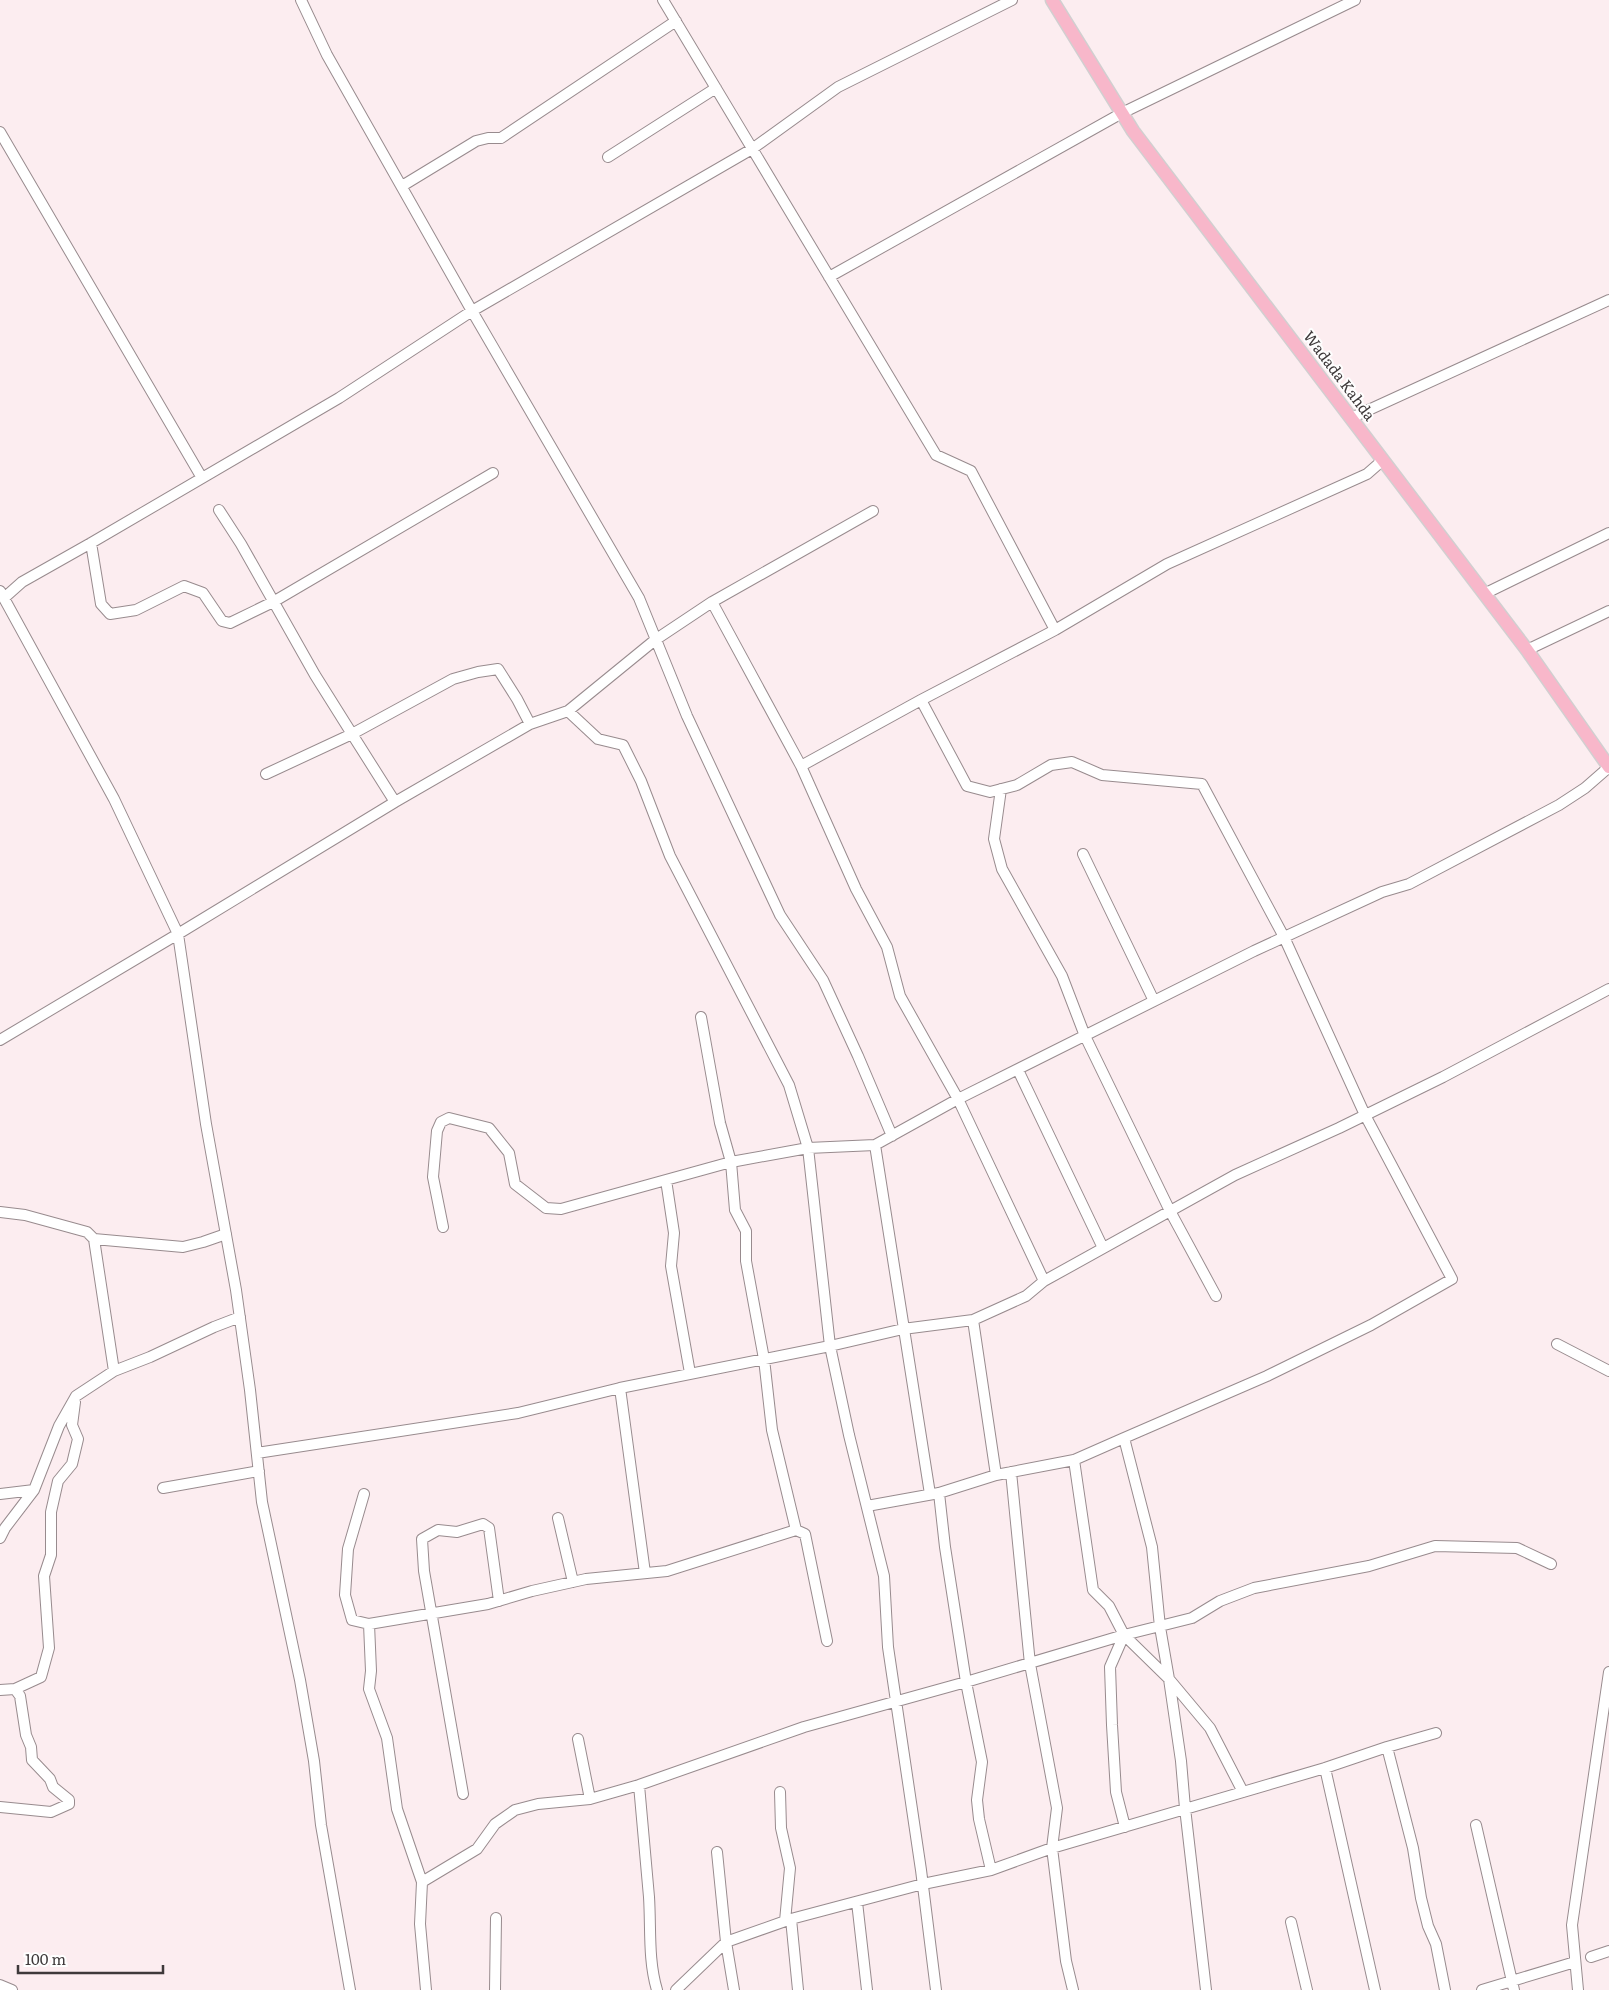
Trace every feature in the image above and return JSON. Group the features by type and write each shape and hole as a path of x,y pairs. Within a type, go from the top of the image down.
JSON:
{"main road":[{"name":"Wadada Kahda","path":"1052,0 1132,131 1527,650 1609,767"}],"street":[{"path":"301,0 327,55 472,311 639,598 687,716 780,915 822,980 858,1056 892,1136"},
{"path":"663,0 936,455 971,471 1055,630"},
{"path":"350,1990 321,1825 314,1762 302,1689 262,1502 240,1317 206,1124 178,934 114,799 2,594 339,398 472,311 752,149 838,87 1012,0"},
{"path":"829,277 1122,113 1355,0"},
{"path":"402,186 476,141 488,138 501,138 676,21"},
{"path":"608,157 716,88"},
{"path":"0,132 202,478"},
{"path":"1351,418 1609,300"},
{"path":"801,766 921,700 1055,630 1167,564 1367,474 1383,460"},
{"path":"91,543 101,604 110,614 136,610 184,586 203,593 222,621 230,623 273,602 493,473"},
{"path":"219,510 241,544 329,698 395,802"},
{"path":"0,1040 395,802 530,724 568,711 655,640 712,602 873,511"},
{"path":"1484,594 1609,534"},
{"path":"712,602 801,766 856,889 887,947 900,996 958,1099 1044,1281"},
{"path":"1527,650 1609,611"},
{"path":"266,774 352,734 453,679 478,672 498,669 530,724"},
{"path":"867,1506 934,1493 996,1475 1074,1460 1267,1376 1371,1324 1452,1279 1365,1115 1284,937 1202,784 1102,775 1072,762 1051,765 1017,785 990,792 967,786 921,700"},
{"path":"568,711 598,739 623,745 641,781 670,856 789,1085 808,1148 830,1346 849,1435 884,1576 888,1647 923,1884 936,1990"},
{"path":"444,1227 433,1176 437,1131 441,1122 449,1118 489,1128 509,1153 515,1184 546,1208 561,1209 731,1162 808,1148 875,1145 958,1099 1284,937 1382,892 1409,884 1559,805 1585,788 1609,767"},
{"path":"1000,789 994,839 1002,869 1062,976 1085,1036 1170,1211 1216,1296"},
{"path":"1083,854 1154,1001"},
{"path":"257,1453 518,1413 620,1388 830,1346 903,1329 973,1320 1026,1296 1044,1281 1235,1175 1365,1115 1609,989"},
{"path":"701,1017 720,1123 731,1162 735,1210 746,1231 746,1261 764,1359 772,1430 796,1530"},
{"path":"1018,1070 1103,1248"},
{"path":"875,1145 903,1329 945,1547 966,1682 982,1762 977,1800 979,1819 991,1870"},
{"path":"666,1180 674,1233 671,1266 690,1373"},
{"path":"0,1212 25,1215 87,1232 94,1239 114,1371"},
{"path":"94,1239 183,1246 203,1242 226,1234"},
{"path":"0,1538 4,1528 34,1490 59,1426 76,1396 114,1371 240,1317"},
{"path":"973,1320 996,1475"},
{"path":"1557,1344 1609,1371"},
{"path":"620,1388 645,1573"},
{"path":"0,1690 15,1689 41,1677 49,1648 44,1576 51,1555 51,1512 58,1481 72,1464 78,1439 72,1425 76,1396"},
{"path":"1124,1438 1152,1547 1160,1627 1170,1678 1181,1761 1206,1990"},
{"path":"1074,1460 1094,1590 1108,1606 1124,1635 1170,1678 1210,1728 1243,1792"},
{"path":"163,1488 259,1471"},
{"path":"1011,1472 1030,1664 1057,1808 1052,1848 1066,1961 1072,1990"},
{"path":"0,1494 34,1490"},
{"path":"364,1494 348,1548 345,1594 352,1620 370,1624 500,1601 573,1582 667,1571 796,1530 805,1534 827,1641"},
{"path":"558,1518 573,1582"},
{"path":"463,1794 430,1613 422,1539 438,1530 458,1532 483,1524 489,1528 500,1601"},
{"path":"422,1882 477,1849 495,1824 515,1810 538,1804 590,1800 639,1785 804,1727 1030,1664 1124,1635 1192,1618 1220,1601 1254,1588 1369,1566 1435,1546 1517,1548 1551,1564"},
{"path":"370,1624 370,1688 387,1738 397,1809 422,1882 420,1924 426,1990"},
{"path":"1124,1635 1110,1667 1116,1792 1125,1827"},
{"path":"1578,1990 1572,1925 1609,1672"},
{"path":"0,1807 51,1812 69,1804 69,1800 53,1788 50,1779 32,1760 20,1696 15,1689"},
{"path":"676,1990 726,1942 788,1920 923,1884 991,1870 1052,1848 1325,1768 1436,1733"},
{"path":"578,1739 590,1800"},
{"path":"1387,1747 1412,1848 1421,1898 1428,1926 1436,1944 1445,1990"},
{"path":"1325,1768 1375,1990"},
{"path":"639,1785 649,1899 652,1969 657,1990"},
{"path":"780,1792 782,1828 790,1868 788,1920 798,1990"},
{"path":"1476,1825 1513,1986"},
{"path":"717,1852 726,1942 734,1990"},
{"path":"857,1902 867,1990"},
{"path":"495,1990 496,1918"},
{"path":"1292,1922 1307,1990"},
{"path":"1591,1957 1609,1951"},
{"path":"1482,1990 1513,1986 1575,1962"},
{"path":"0,1985 12,1990"}]}
